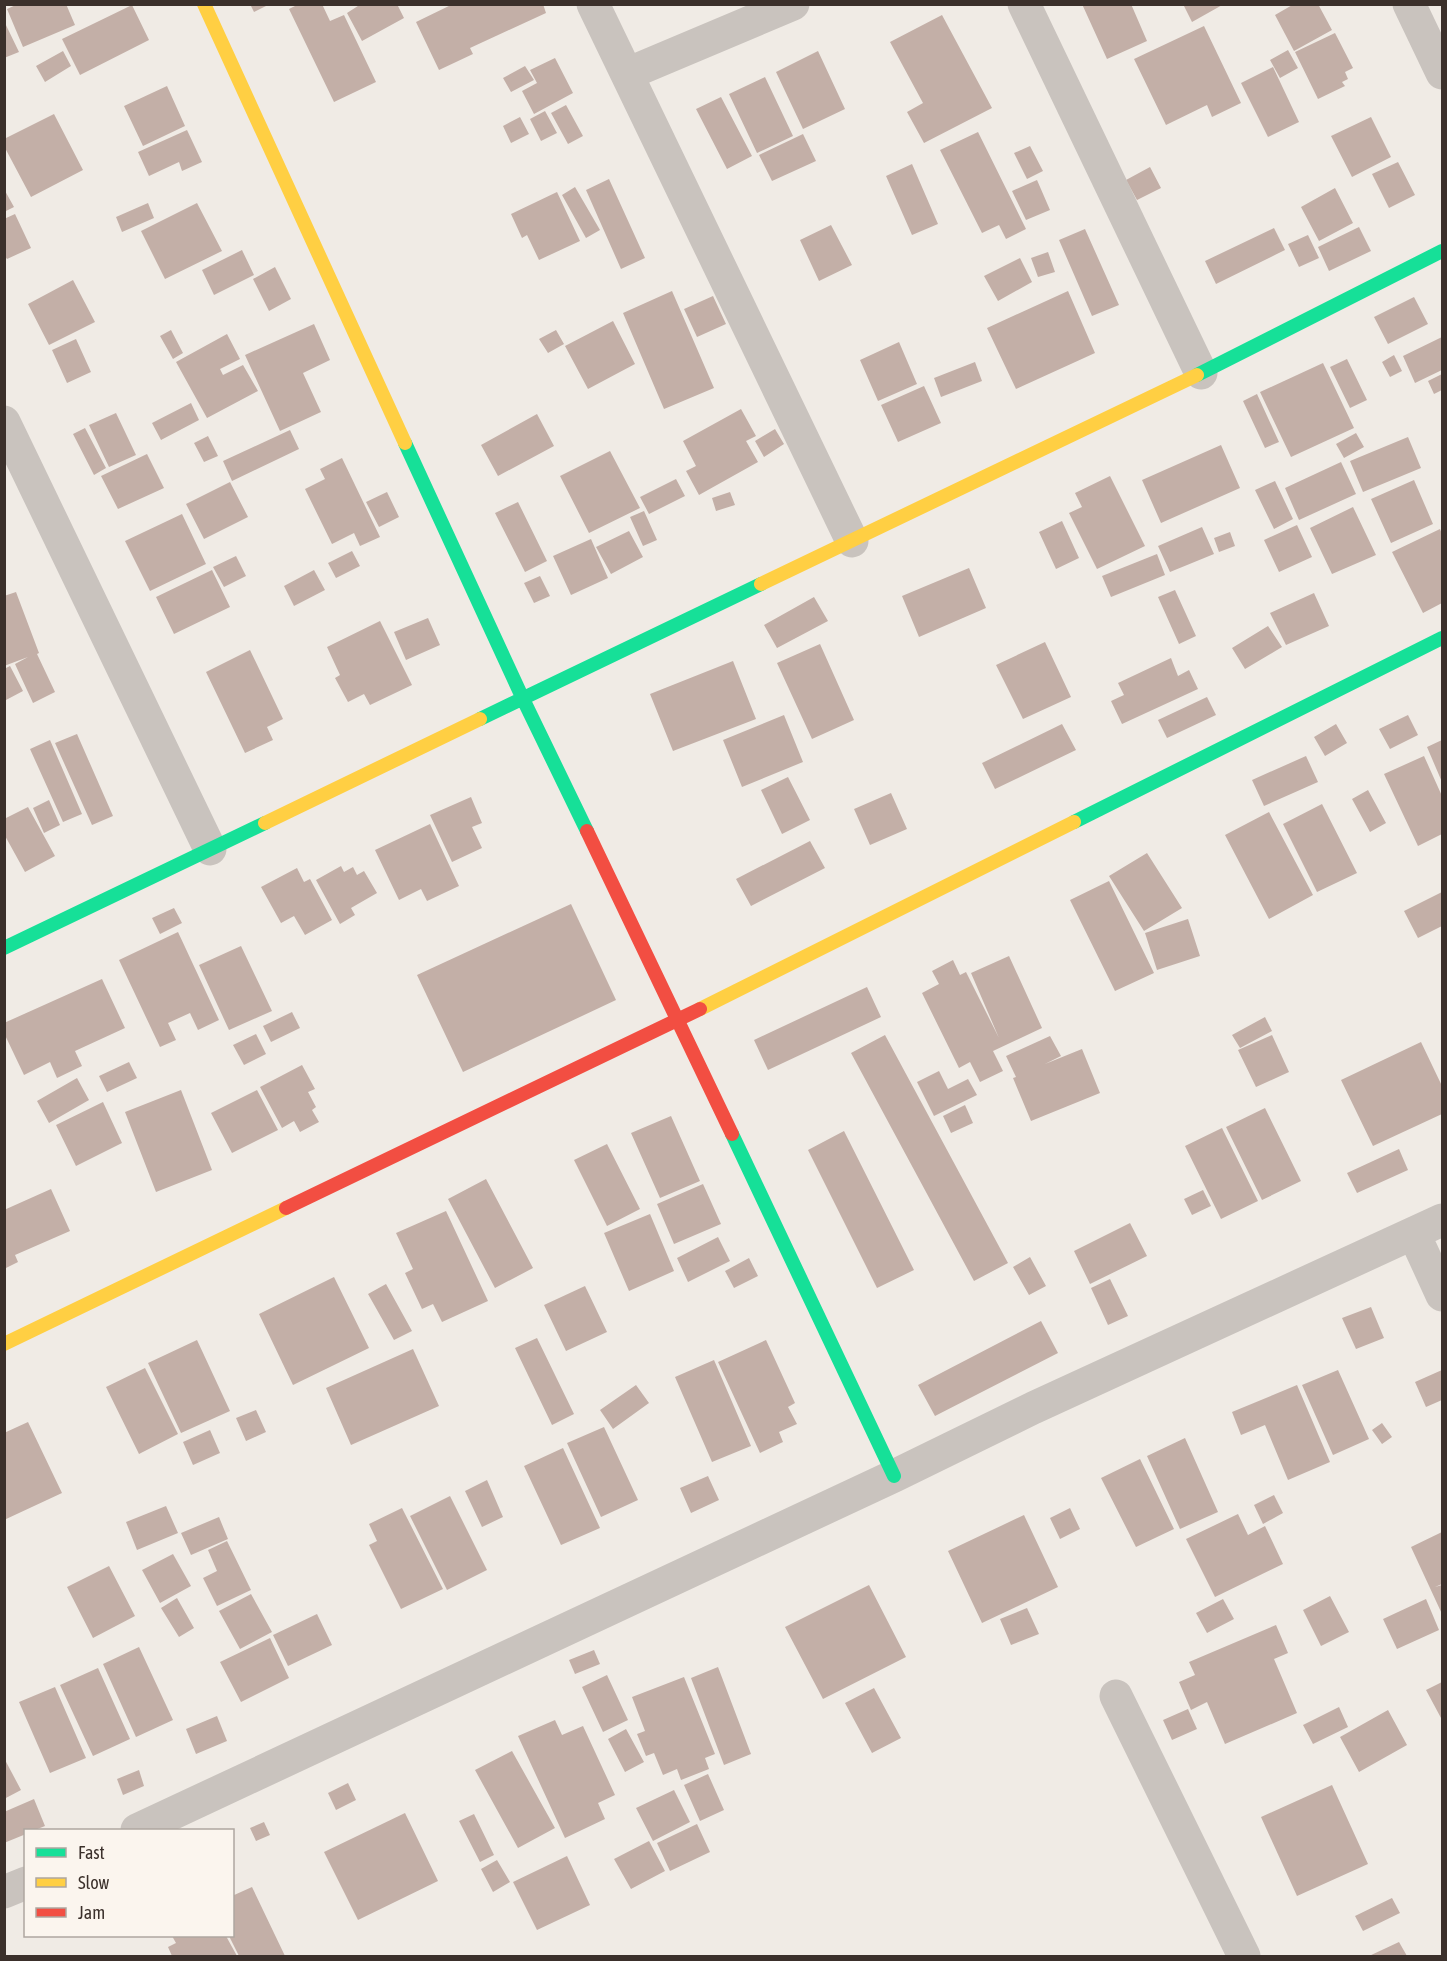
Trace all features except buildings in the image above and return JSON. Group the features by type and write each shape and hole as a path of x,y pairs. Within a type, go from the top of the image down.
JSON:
{"street":[{"path":"204,4 523,699 894,1476"},
{"path":"593,4 852,541"},
{"path":"627,74 793,4"},
{"path":"1024,4 1201,373"},
{"path":"1409,4 1443,74"},
{"path":"4,948 1201,373 1443,251"},
{"path":"4,422 210,849"},
{"path":"4,1344 678,1020 1443,638"},
{"path":"139,1829 894,1476 1033,1408 1428,1227 1443,1295"},
{"path":"1116,1696 1244,1956"},
{"path":"4,1892 24,1884"}],"traffic: fast":[{"path":"1197,375 1442,251"},
{"path":"405,443 523,699 587,831"},
{"path":"480,719 761,584"},
{"path":"1074,822 1442,638"},
{"path":"4,948 265,823"},
{"path":"732,1134 894,1476"}],"traffic: slow":[{"path":"204,4 405,443"},
{"path":"761,584 1197,375"},
{"path":"265,823 480,719"},
{"path":"700,1009 1074,822"},
{"path":"4,1344 286,1208"}],"traffic: jam":[{"path":"587,831 732,1134"},
{"path":"286,1208 700,1009"}]}
